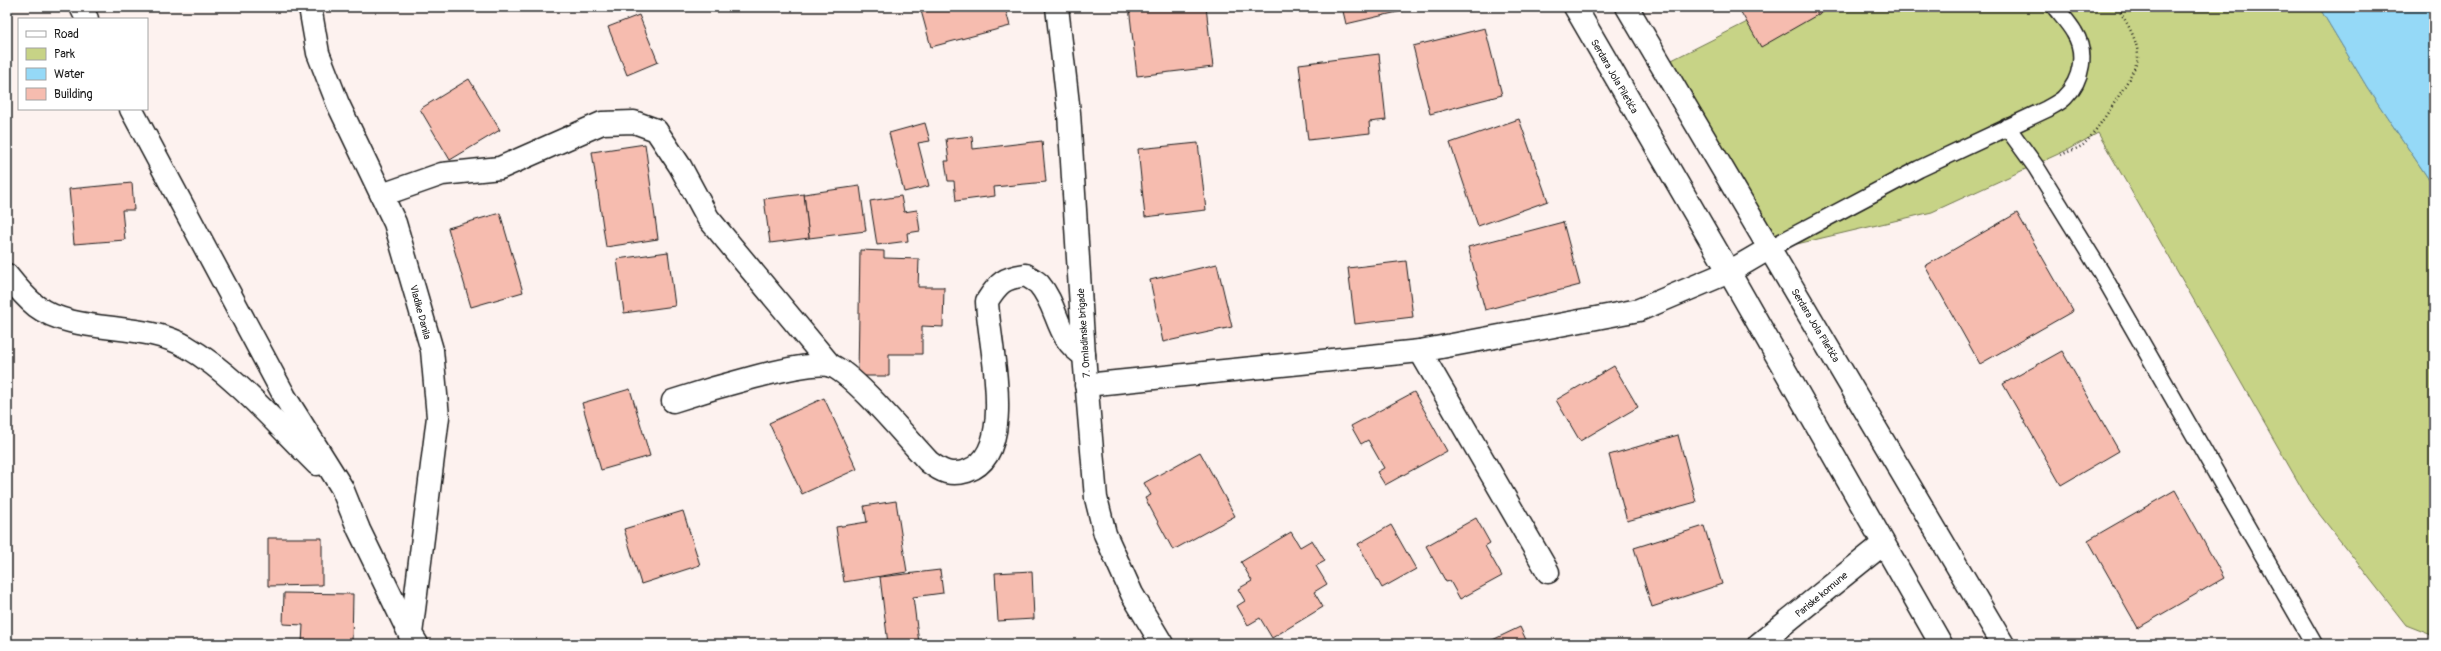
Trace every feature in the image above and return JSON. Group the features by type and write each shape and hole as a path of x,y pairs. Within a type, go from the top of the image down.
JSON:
{"street":[{"path":"81,7 86,18"},
{"name":"Vladike Danila","path":"310,7 318,53 338,104 396,223 432,350 438,417 412,641"},
{"name":"7. Omladinske brigade","path":"1057,7 1069,113 1086,385 1096,498 1105,534 1132,594 1162,644"},
{"name":"Serdara Jola Piletića","path":"1575,7 1729,272 1941,644"},
{"name":"Serdara Jola Piletića","path":"1627,7 2003,644"},
{"path":"132,110 285,397 342,488 359,530 412,641"},
{"path":"382,195 442,174 500,168 602,123 634,122 656,130 680,166 708,218 831,366 849,376 929,462 943,472 959,473 975,468 988,456 996,435 997,400 987,301 996,287 1008,277 1026,275 1039,284 1065,339 1074,350 1084,355"},
{"path":"1086,385 1420,350 1639,310 1729,272 1770,248"},
{"path":"7,275 36,306 63,319 151,334 186,346 216,366 342,488"},
{"path":"1420,350 1548,572"},
{"path":"673,401 720,385 811,365 831,366"},
{"name":"Pariske komune","path":"1759,644 1883,544"}],"lane":[{"path":"1770,248 1919,169 2065,98 2077,81 2081,64 2079,43 2074,32 2055,7"},
{"path":"2008,127 2036,167 2101,272 2314,644"}],"path":[{"path":"2036,167 2083,144 2100,123 2130,77 2138,59 2137,49 2131,33 2117,7"}],"green space":[{"path":"1777,7 2319,7 2367,87 2434,187 2434,636 2406,625 2309,501 2098,133 2067,150 1932,212 1763,252 1662,65"}],"water":[{"path":"2319,7 2434,7 2434,187 2367,87"}],"building":[{"path":"920,7 1005,7 1010,26 931,47"},
{"path":"1129,7 1206,7 1213,67 1137,76"},
{"path":"1342,7 1419,7 1346,24"},
{"path":"1738,7 1831,7 1761,47"},
{"path":"639,15 658,62 627,75 608,27"},
{"path":"1485,28 1502,95 1430,114 1413,46"},
{"path":"1379,54 1386,120 1369,122 1370,133 1308,140 1299,64"},
{"path":"469,79 500,130 450,160 420,109"},
{"path":"1519,119 1548,201 1478,226 1450,143"},
{"path":"925,123 930,141 918,143 929,186 904,192 889,133"},
{"path":"972,136 973,149 1042,141 1046,182 994,187 995,196 956,201 954,181 948,181 945,161 949,161 946,139"},
{"path":"1198,143 1206,210 1145,217 1138,149"},
{"path":"645,144 658,239 606,247 592,152"},
{"path":"132,183 134,210 122,210 125,240 74,244 69,189"},
{"path":"860,186 866,231 809,238 804,194"},
{"path":"804,194 809,238 770,243 764,199"},
{"path":"901,196 904,212 917,210 920,231 907,233 908,241 877,245 870,201"},
{"path":"500,213 523,292 471,307 448,228"},
{"path":"2017,213 2073,311 1980,364 1925,266"},
{"path":"1563,222 1580,285 1485,310 1468,247"},
{"path":"860,250 884,251 884,258 919,259 918,287 944,287 943,327 922,326 922,354 889,354 889,376 858,376"},
{"path":"668,252 675,306 624,313 617,259"},
{"path":"1406,261 1413,317 1355,324 1348,268"},
{"path":"1217,264 1232,327 1163,342 1150,280"},
{"path":"2062,351 2119,451 2061,485 2003,384"},
{"path":"1614,366 1638,407 1580,441 1556,400"},
{"path":"630,389 650,456 601,470 582,403"},
{"path":"1414,392 1447,451 1385,485 1377,472 1384,468 1368,440 1361,444 1351,426"},
{"path":"824,398 857,469 802,494 769,423"},
{"path":"1678,435 1696,502 1627,521 1609,455"},
{"path":"1200,452 1235,516 1173,550 1145,498 1151,495 1144,483"},
{"path":"2175,490 2224,578 2138,628 2088,540"},
{"path":"896,501 907,572 844,582 836,527 867,522 864,506"},
{"path":"683,511 700,565 641,584 624,529"},
{"path":"1476,518 1490,543 1485,546 1502,576 1460,599 1450,581 1446,582 1426,546"},
{"path":"1391,525 1416,569 1382,588 1358,544"},
{"path":"1704,526 1722,584 1652,607 1634,548"},
{"path":"1291,532 1300,547 1312,540 1325,561 1316,566 1327,584 1314,592 1323,607 1272,638 1260,618 1248,625 1237,606 1245,601 1238,589 1252,581 1241,562"},
{"path":"268,538 322,538 322,585 268,586"},
{"path":"940,570 943,593 913,597 919,643 935,641 935,644 888,644 880,577"},
{"path":"1032,571 1034,619 998,621 995,573"},
{"path":"284,593 353,594 352,644 302,644 303,625 283,624"},
{"path":"1520,627 1528,644 1484,644"}]}
